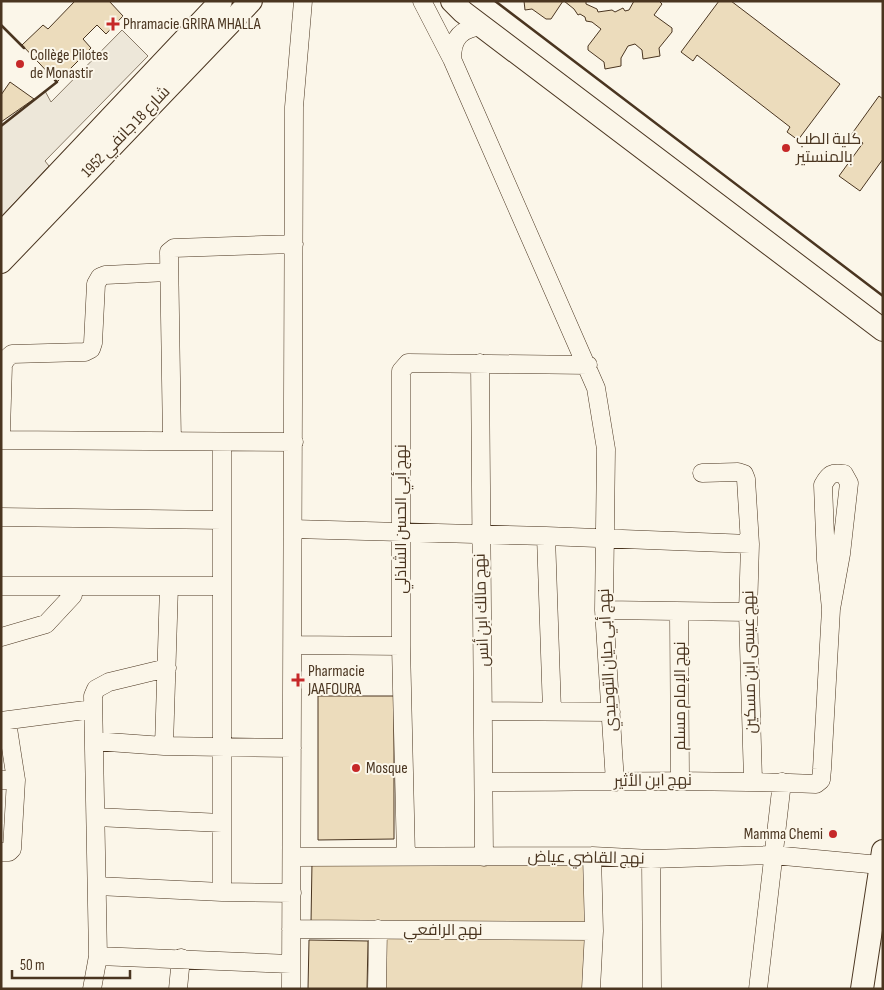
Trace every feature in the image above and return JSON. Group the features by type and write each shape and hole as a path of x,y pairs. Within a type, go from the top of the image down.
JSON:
{"main road":[{"name":"شارع 18 جانفي 1952","path":"1,234 220,1"},
{"name":"شارع 18 جانفي 1952","path":"1,262 251,1"},
{"path":"439,1 457,6 882,328"},
{"path":"862,989 882,858"}],"street":[{"path":"291,989 294,107 303,1"},
{"name":"نهج أبي حيان التوحيدي","path":"422,1 452,59 588,365 601,409 606,449 604,610 615,782"},
{"path":"452,59 452,47 462,32 471,27 483,26"},
{"path":"172,442 169,252 174,248 294,244"},
{"path":"1,431 3,365 6,359 12,354 85,352 90,349 93,343 96,284 100,277 104,275 168,272"},
{"name":"نهج أبي الحسن الشاذلي","path":"406,857 401,646 401,370 408,363 588,365"},
{"name":"نهج مالك ابن أنس","path":"480,363 484,857"},
{"path":"1,440 294,442"},
{"path":"222,442 222,892"},
{"name":"نهج عيسى ابن مسكين","path":"702,473 744,474 746,479 750,544 748,612 752,780"},
{"path":"834,473 844,474 849,483 841,554 831,609 826,560 823,485 828,476 834,473"},
{"path":"1,517 222,520"},
{"path":"293,529 401,531 750,544"},
{"path":"546,536 552,711"},
{"path":"1,586 222,586"},
{"path":"1,636 46,624 73,595 73,586"},
{"path":"164,746 169,586"},
{"name":"نهج ابن الأثير","path":"484,782 752,780 816,784 821,780 831,609"},
{"path":"604,610 748,612"},
{"name":"نهج الإمام مسلم","path":"680,612 680,780"},
{"path":"292,644 401,646"},
{"path":"92,989 98,956 93,696 96,689 101,685 167,668"},
{"path":"1,852 9,852 14,844 4,722 93,709"},
{"path":"484,711 611,712"},
{"path":"94,741 164,746 292,748"},
{"path":"758,989 782,782"},
{"path":"96,817 222,823"},
{"name":"نهج القاضي عياض","path":"292,857 592,856 651,859 773,855 882,858"},
{"path":"591,989 594,931 592,856"},
{"path":"651,859 652,989"},
{"path":"97,886 222,892 292,893"},
{"name":"نهج الرافعي","path":"291,929 594,931"},
{"path":"377,989 378,929"},
{"path":"98,956 291,964"},
{"path":"178,989 182,958"}],"shaded area":[{"path":"122,30 148,56 45,161 49,166 1,217 1,126 45,91 51,102"}],"building":[{"path":"75,1 109,1 123,16 106,34 97,25 83,39 91,48 57,82 22,45 43,25 48,29"},
{"path":"524,1 563,1 551,19 546,19 532,9 525,10"},
{"path":"564,1 586,1 586,4 597,9 598,12 612,10 615,12 623,8 625,11 629,10 634,1 659,1 662,4 654,15 672,28 672,32 659,48 660,56 643,59 642,50 635,44 628,46 621,58 621,66 605,69 604,62 588,50 588,46 601,29 592,22 586,21 585,17 580,14 578,15"},
{"path":"719,1 731,1 840,84 798,140 787,132 790,127 697,55 693,61 681,52"},
{"path":"10,82 34,99 1,122 1,95"},
{"path":"879,96 883,99 883,159 860,191 839,176 863,143 851,135"},
{"name":"Mosque","path":"318,696 394,696 394,839 318,840"},
{"path":"312,862 587,863 586,924 311,923"},
{"path":"385,934 589,936 588,989 382,989"},
{"path":"309,940 368,941 367,989 308,989"}],"wall":[{"path":"495,1 883,296"},
{"path":"1,25 24,48"},
{"path":"1,126 57,82 55,80"}],"place":[{"name":"Phramacie GRIRA MHALLA","path":"113,24"},
{"name":"Collège Pilotes de Monastir","path":"20,64"},
{"name":"كلية الطب بالمنستير","path":"786,148"},
{"name":"Pharmacie JAAFOURA","path":"298,680"},
{"name":"Mosque","path":"356,768"},
{"name":"Mamma Chemi","path":"833,834"}]}
